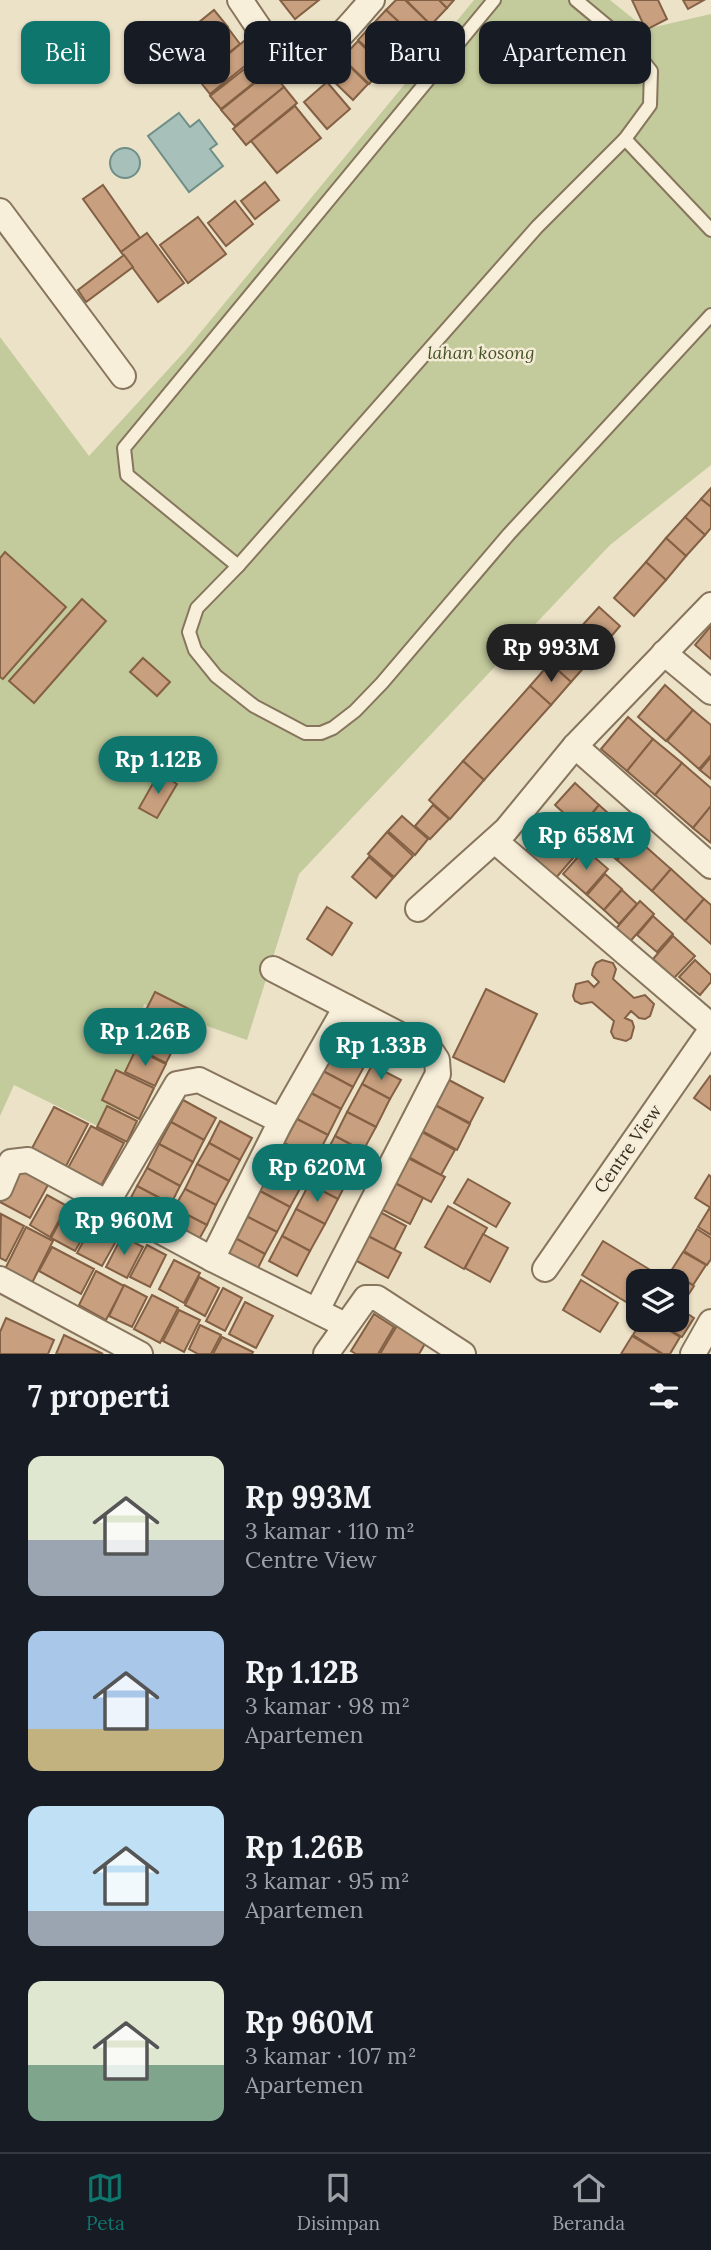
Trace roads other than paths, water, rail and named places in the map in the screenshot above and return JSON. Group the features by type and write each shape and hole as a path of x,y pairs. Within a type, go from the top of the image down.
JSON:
{"street":[{"path":"240,0 279,54 296,62 308,62 320,55 372,0"},
{"path":"0,211 123,376"},
{"path":"418,909 495,841 575,746 711,605"},
{"path":"664,653 711,692"},
{"path":"575,746 711,866"},
{"name":"Centre View","path":"495,841 711,1028 545,1269"},
{"path":"273,969 431,1051 437,1060 438,1074 317,1310"},
{"path":"212,1259 281,1121 346,1007"},
{"path":"107,1203 177,1084 199,1080 281,1121"},
{"path":"0,1188 11,1162 28,1160 212,1259 345,1325"},
{"path":"0,1279 140,1354"},
{"path":"326,1354 345,1325 366,1298 371,1296 463,1354"},
{"path":"693,1354 711,1322"}],"lane":[{"path":"237,566 127,475 124,448 494,0"},
{"path":"576,0 631,45 651,71 650,105 625,139 537,227 197,608 189,632 195,650 216,676 254,706 305,733 320,733 333,728 382,684 509,534 711,315"},
{"path":"625,139 711,230"}],"water":[{"path":"179,113 190,127 199,120 217,144 210,149 223,166 189,192 148,136"},
{"path":"125,148 136,152 140,163 136,174 125,178 114,174 110,163 114,152"}],"park label":[{"name":"lahan kosong","path":"481,353"}]}
